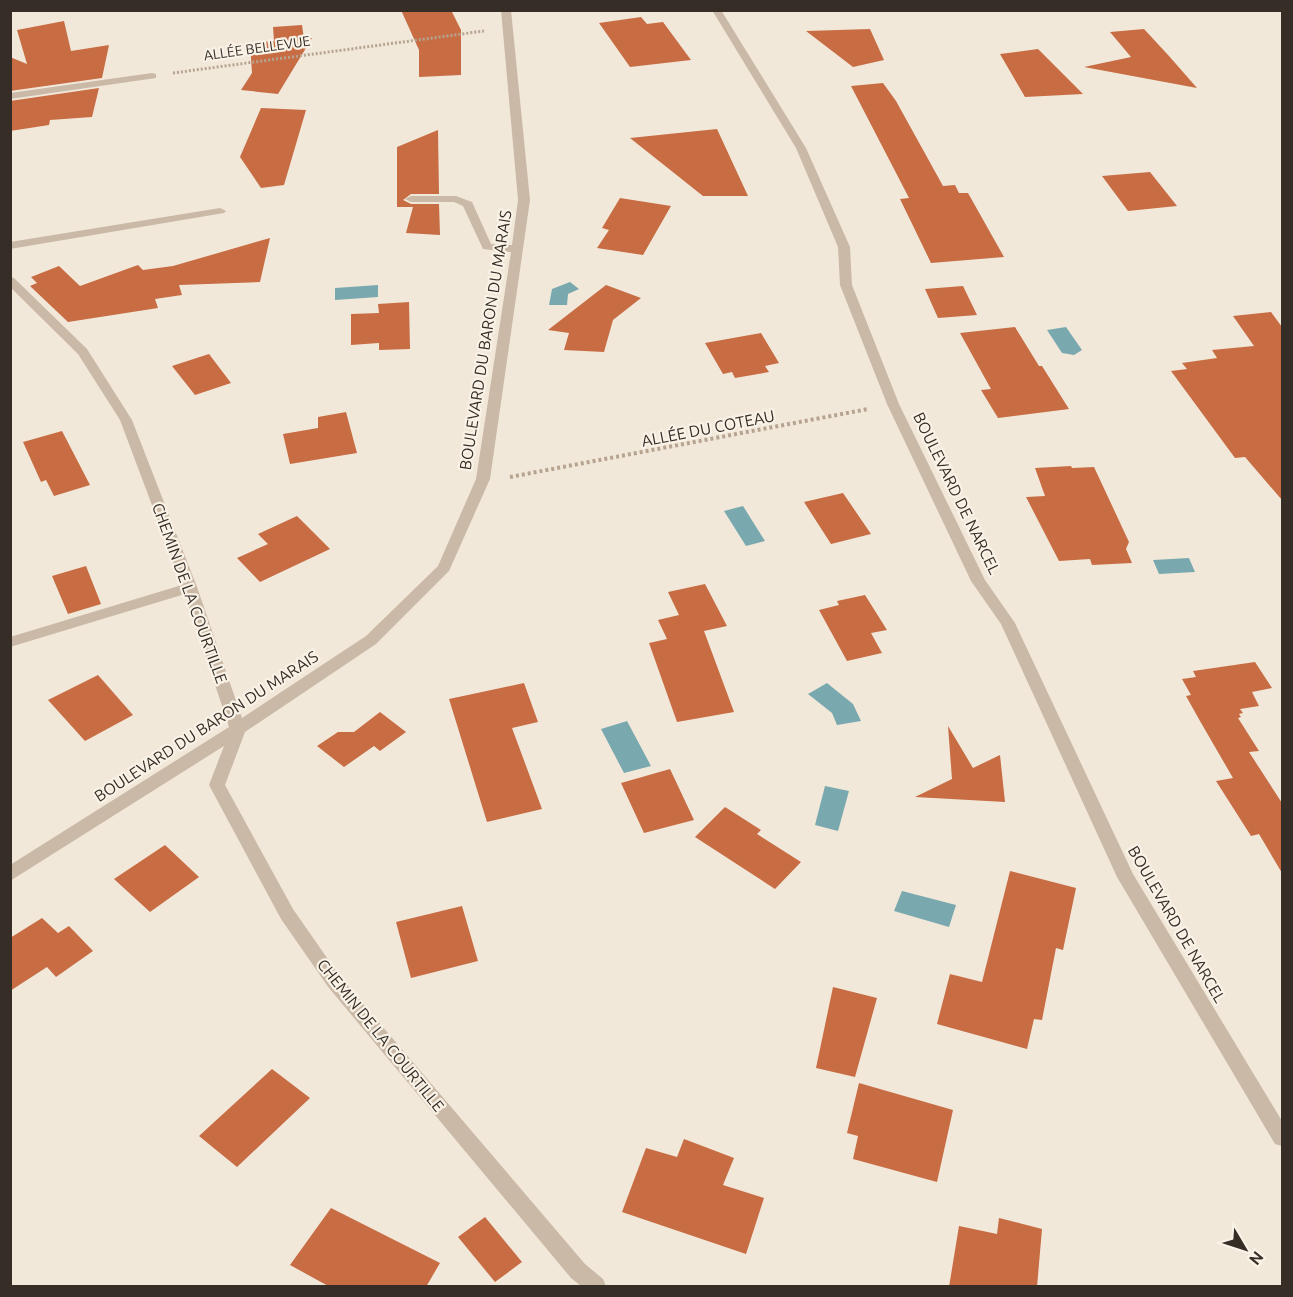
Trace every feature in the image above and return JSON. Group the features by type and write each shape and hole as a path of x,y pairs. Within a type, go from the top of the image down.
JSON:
{"street":[{"name":"BOULEVARD DU BARON DU MARAIS","path":"10,874 238,729 371,640 444,568 483,479 524,200 506,10"},
{"name":"BOULEVARD DE NARCEL","path":"716,10 806,159 844,247 846,285 892,404 978,581 1008,622 1126,877 1282,1138"},
{"path":"10,96 152,76"},
{"path":"411,198 456,199 468,204 487,247 517,249"},
{"path":"10,246 220,211"},
{"name":"CHEMIN DE LA COURTILLE","path":"10,280 82,352 126,420 190,587 238,729 217,785 287,915 334,983 578,1271 596,1287"},
{"path":"10,642 190,587"}],"path":[{"name":"ALLÉE BELLEVUE","path":"152,76 507,28"},
{"name":"ALLÉE DU COTEAU","path":"516,476 892,404"}],"water":[{"path":"570,282 579,289 568,294 567,305 549,305 552,289"},
{"path":"378,285 378,297 335,300 335,288"},
{"path":"1066,327 1082,350 1074,355 1062,353 1047,330"},
{"path":"743,506 765,541 746,546 724,511"},
{"path":"1189,558 1195,572 1159,574 1153,560"},
{"path":"827,683 853,704 861,721 837,725 832,713 808,694"},
{"path":"627,721 651,766 624,773 601,729"},
{"path":"825,786 849,791 838,831 815,825"},
{"path":"902,891 956,905 949,927 894,911"}],"building":[{"path":"401,10 451,10 461,30 461,75 419,77 419,50"},
{"path":"641,17 647,24 663,22 691,60 630,67 599,23"},
{"path":"64,21 71,51 109,45 102,78 10,91 10,57 27,64 17,30"},
{"path":"302,25 304,39 312,38 278,94 241,90 252,73 250,43 274,41 273,27"},
{"path":"870,29 884,60 853,67 806,31"},
{"path":"1144,29 1197,88 1084,67 1131,57 1110,32"},
{"path":"1038,49 1083,94 1025,97 1000,54"},
{"path":"883,83 896,101 943,186 955,185 959,193 968,193 1004,257 931,263 900,199 909,198 851,86"},
{"path":"99,88 92,117 50,120 49,125 10,131 10,101"},
{"path":"261,108 306,110 284,185 261,188 240,157"},
{"path":"717,129 748,196 703,196 630,138"},
{"path":"438,130 439,194 411,194 403,200 411,204 439,204 440,235 406,233 413,207 397,207 397,147"},
{"path":"1150,172 1177,206 1128,211 1102,176"},
{"path":"620,198 671,206 643,255 597,248 609,230 602,228"},
{"path":"270,238 260,282 179,285 182,295 155,299 158,308 68,322 30,286 37,283 31,277 59,266 80,286 138,265 143,270 173,266"},
{"path":"606,285 641,298 613,320 604,352 564,350 569,333 548,330"},
{"path":"963,286 977,315 938,318 925,289"},
{"path":"409,302 410,349 379,350 379,343 351,345 351,314 379,313 378,304"},
{"path":"1271,312 1282,327 1282,500 1245,457 1235,458 1171,371 1187,369 1182,363 1217,358 1212,350 1254,346 1233,316"},
{"path":"1015,327 1069,409 998,418 981,390 991,389 960,333"},
{"path":"761,333 779,363 765,366 769,372 735,378 732,372 723,374 705,343"},
{"path":"209,354 231,383 195,395 172,366"},
{"path":"346,412 357,453 290,464 283,434 318,428 318,417"},
{"path":"62,431 90,485 54,496 46,480 41,482 23,442"},
{"path":"1071,466 1072,468 1094,467 1129,542 1126,549 1132,563 1092,565 1090,559 1059,561 1026,497 1045,496 1035,468"},
{"path":"843,493 871,534 831,544 804,502"},
{"path":"297,516 330,549 260,582 237,558 268,544 258,534"},
{"path":"86,566 101,604 68,614 52,576"},
{"path":"705,584 727,626 704,631 734,712 677,722 649,643 667,639 658,620 679,615 668,592"},
{"path":"865,595 887,630 871,633 882,653 847,661 819,610 839,605 837,601"},
{"path":"1255,662 1272,688 1252,692 1259,706 1240,709 1243,713 1239,714 1241,717 1238,718 1259,751 1249,752 1282,803 1282,873 1259,834 1251,836 1216,781 1233,778 1186,696 1191,695 1182,679 1196,677 1193,671"},
{"path":"98,675 133,715 85,741 48,700"},
{"path":"524,683 538,722 512,728 542,809 487,822 449,699"},
{"path":"380,712 406,732 380,751 374,746 344,767 317,746 338,732 354,732"},
{"path":"948,726 973,768 1000,755 1005,802 915,797 952,779"},
{"path":"670,769 694,820 644,833 621,783"},
{"path":"725,807 761,830 757,834 801,862 775,889 695,837"},
{"path":"165,845 199,877 150,912 114,879"},
{"path":"1010,871 1076,888 1063,950 1056,948 1042,1020 1034,1019 1027,1049 937,1024 950,974 982,982"},
{"path":"462,906 478,961 411,978 396,922"},
{"path":"42,918 58,933 69,926 93,951 56,977 47,967 10,991 10,938"},
{"path":"833,987 877,998 855,1077 816,1068"},
{"path":"272,1069 310,1098 237,1167 199,1136"},
{"path":"859,1083 953,1110 937,1182 853,1159 858,1136 847,1133"},
{"path":"684,1139 734,1158 723,1185 764,1198 746,1254 622,1212 646,1148 677,1157"},
{"path":"331,1208 440,1263 426,1287 330,1287 290,1265"},
{"path":"485,1217 522,1262 495,1282 458,1237"},
{"path":"999,1218 1042,1229 1037,1287 949,1287 959,1226 997,1234"}]}
